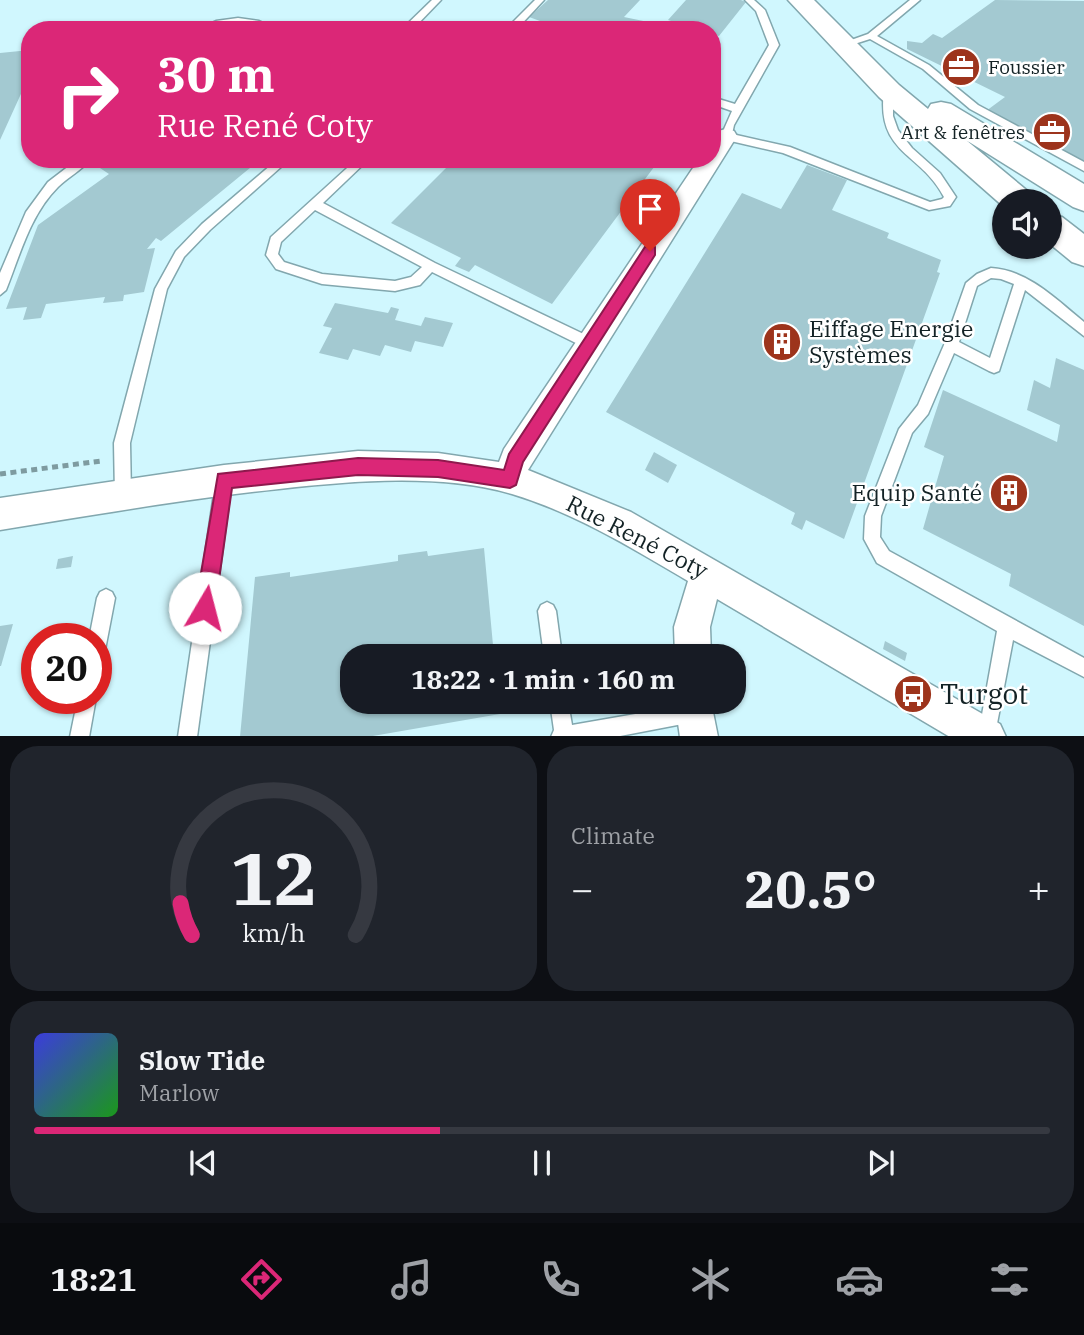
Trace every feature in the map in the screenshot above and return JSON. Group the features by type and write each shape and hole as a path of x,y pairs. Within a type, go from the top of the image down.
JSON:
{"main road":[{"path":"800,0 858,40 949,116 1084,199"},
{"path":"858,40 888,91 1005,189"},
{"path":"1062,236 1084,253"}],"street":[{"path":"721,143 726,136"},
{"path":"510,479 515,459 704,168"},
{"name":"Rue René Coty","path":"0,514 224,480 358,466 438,468 510,479 620,523 986,736"},
{"path":"693,644 692,628 707,573"}],"lane":[{"path":"520,21 540,0"},
{"path":"749,0 760,10 774,45 726,136 786,150 929,206 946,204 950,197 944,182 895,137 888,119 888,91"},
{"path":"858,40 916,0"},
{"path":"414,21 432,1"},
{"path":"226,21 254,21"},
{"path":"858,40 926,67 974,107 1084,167"},
{"path":"721,103 738,109"},
{"path":"0,290 28,218 65,168"},
{"path":"63,172 70,168"},
{"path":"123,495 122,443 161,289 180,254 206,227 275,168"},
{"path":"354,168 275,240 272,255 280,266 321,279 395,286 415,281 431,266"},
{"path":"314,204 431,266 589,343"},
{"path":"1084,330 1008,275 989,273 972,283 951,345 923,409 906,429 873,516 872,538 883,557 1084,668"},
{"path":"951,345 994,367 1021,282"},
{"path":"187,736 224,480"},
{"path":"101,623 106,598"},
{"path":"547,611 551,644"},
{"path":"986,736 1007,627"},
{"path":"79,736 84,714"},
{"path":"560,714 562,736 695,717"}],"path":[{"path":"0,474 122,458"}],"building":[{"path":"548,0 640,0 624,17 643,21 540,21 529,17"},
{"path":"686,0 746,2 721,33 721,21 668,20"},
{"path":"995,0 1084,1 1084,162 986,111 1005,97 907,49 907,41 922,43 933,34 942,38"},
{"path":"21,51 21,94 0,140 0,53"},
{"name":"Eiffage Energie Systèmes","path":"807,165 847,180 832,210 889,233 887,238 941,260 937,272 940,273 844,539 806,520 802,530 791,524 795,513 606,412 742,193 781,209"},
{"path":"100,168 250,168 161,241 156,238 147,249 155,248 144,292 124,295 123,301 103,303 105,297 46,304 41,318 23,320 27,307 6,309 38,225 109,174"},
{"path":"446,168 653,168 552,304 475,265 469,272 455,266 461,258 391,223"},
{"path":"335,303 388,313 391,307 399,309 395,320 421,326 425,317 453,323 443,347 415,341 411,352 385,345 380,356 353,349 348,360 319,353 332,328 323,326"},
{"name":"Equip Santé","path":"1056,358 1084,370 1084,626 1009,586 1011,574 923,529 944,456 924,447 943,390 1057,442 1060,425 1027,410 1034,380 1050,388"},
{"path":"654,452 677,465 668,483 645,470"},
{"path":"484,548 493,644 340,644 340,714 500,714 373,736 240,736 255,577 290,572 290,577 398,561 398,555 427,551 428,556"},
{"path":"73,556 71,567 56,569 58,559"},
{"path":"13,624 1,666 0,666 0,626"},
{"path":"885,641 907,653 905,661 883,649"}],"place":[{"name":"Foussier","path":"961,67"},
{"name":"Art & fenêtres","path":"1052,132"},
{"name":"Eiffage Energie Systèmes","path":"782,342"},
{"name":"Equip Santé","path":"1009,493"},
{"name":"Turgot","path":"913,694"}],"route":[{"path":"205,608 224,480 358,466 438,468 510,479 515,459 650,251"}]}
